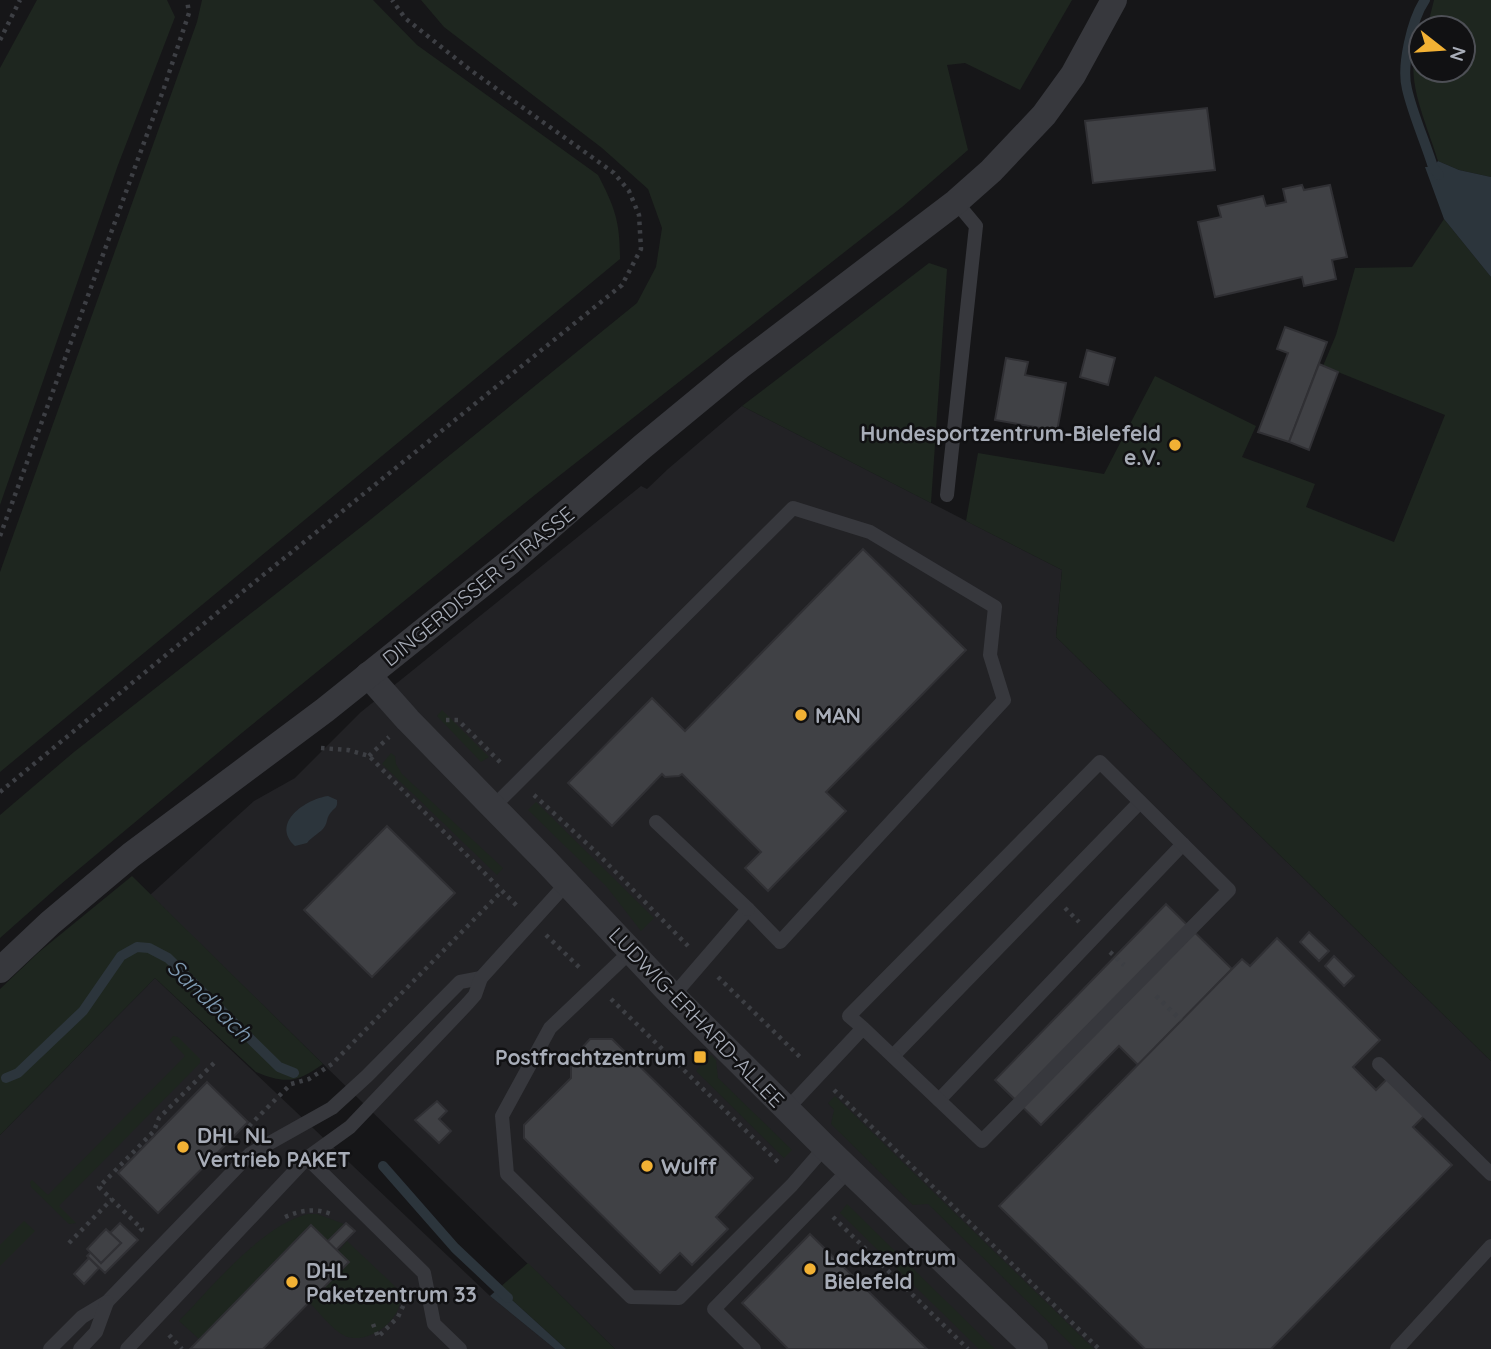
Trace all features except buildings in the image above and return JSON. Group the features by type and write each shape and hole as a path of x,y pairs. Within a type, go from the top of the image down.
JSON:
{"street":[{"name":"DINGERDISSER STRASSE","path":"0,970 50,923 131,855 282,743 368,675 529,546 739,367 956,202 991,171 1044,116 1073,75 1114,0"},
{"name":"LUDWIG-ERHARD-ALLEE","path":"368,675 673,996 1035,1349"}],"lane":[{"path":"947,495 976,226 956,202"},
{"path":"493,807 793,508 870,531 995,607 990,655 1004,701 780,942 656,822"},
{"path":"1100,761 1182,844 1229,890 982,1141 849,1016 1100,761"},
{"path":"893,1056 1140,802"},
{"path":"939,1100 1182,844"},
{"path":"127,1349 307,1158 349,1127 468,1003 475,995 481,978 567,884"},
{"path":"673,996 748,909"},
{"path":"631,951 550,1028 502,1116 507,1174 631,1297 679,1298 825,1147"},
{"path":"50,1349 82,1317 107,1302 250,1154 332,1108 460,982 481,978"},
{"path":"787,1109 863,1028"},
{"path":"1379,1064 1491,1174"},
{"path":"307,1158 424,1273 434,1324 460,1349"},
{"path":"754,1349 714,1309 849,1170"},
{"path":"1397,1349 1491,1246"},
{"path":"80,1349 96,1332 107,1302"}],"path":[{"path":"0,40 20,0"},
{"path":"0,536 164,88 189,13 187,0"},
{"path":"0,792 622,285 641,249 639,215 629,191 614,173 469,69 405,18 392,0"},
{"path":"408,720 458,720 596,852 703,962 1100,1349"},
{"path":"282,743 348,750 369,756 531,922 796,1179"},
{"path":"242,1133 291,1084 309,1079 331,1064 502,891"},
{"path":"142,1229 99,1187 154,1131 159,1118 217,1060"},
{"path":"69,1243 112,1199"},
{"path":"818,1202 968,1349"},
{"path":"279,1221 309,1210 319,1210 341,1219"},
{"path":"134,1238 152,1222"},
{"path":"373,1324 378,1337 404,1308 406,1295"},
{"path":"151,1324 165,1331 182,1349"}],"shaded area":[{"path":"37,0 167,0 175,17 118,165 0,505 0,68"},
{"path":"202,0 373,0 417,45 598,175 615,215 620,259 0,772 0,572 197,22"},
{"path":"421,0 1072,0 1020,90 965,63 947,65 968,150 902,207 536,494 243,732 0,938 0,815 74,752 370,520 637,303 656,267 662,228 648,189 602,148 444,27"},
{"path":"1434,0 1491,0 1491,177 1459,170 1438,161 1415,84 1477,84 1477,14 1430,14"},
{"path":"1438,161 1459,170 1491,177 1491,277 1444,219 1425,167 1433,167"},
{"path":"1444,219 1491,277 1491,1061 1056,637 1062,570 966,521 978,453 1104,474 1155,376 1256,426 1242,457 1315,484 1306,507 1394,542 1445,415 1323,366 1336,335 1355,268 1412,267"},
{"path":"929,263 947,269 931,503 742,406"},
{"path":"742,406 1062,570 1056,637 1491,1061 1491,1349 615,1349 150,895 254,801 295,778 361,712 641,486 647,489"},
{"path":"442,710 489,757 481,762 437,716"},
{"path":"391,753 395,756 402,774 503,868 497,875 382,764"},
{"path":"328,796 337,800 337,803 325,826 307,843 295,846 288,837 289,821 301,807"},
{"path":"536,802 654,918 641,931 606,886 528,810"},
{"path":"132,876 323,1064 306,1075 291,1080 256,1072 155,978 0,1135 0,989 39,952"},
{"path":"155,978 490,1296 555,1349 0,1349 0,1135"},
{"path":"173,1036 178,1037 200,1059 200,1063 59,1206 76,1223 69,1224 31,1187 30,1182 32,1180 48,1195 185,1056 170,1040"},
{"path":"711,1055 716,1060 718,1078 792,1150 784,1158 696,1071"},
{"path":"835,1096 1094,1349 1076,1349 928,1204 913,1205 831,1124 834,1110 828,1103"},
{"path":"847,1204 995,1349 979,1349 840,1213"},
{"path":"317,1214 344,1224 327,1242 311,1226 199,1339 179,1321 222,1275 256,1244 291,1220"},
{"path":"24,1221 35,1231 0,1266 0,1245"},
{"path":"347,1241 400,1291 400,1301 392,1319 375,1333 365,1337 355,1338 340,1333 309,1302"},
{"path":"528,1263 615,1349 566,1349 499,1288"},
{"path":"499,1288 566,1349 555,1349 490,1296"}],"waterway":[{"path":"1425,0 1416,19 1405,68 1416,118 1433,167 1439,175"},
{"name":"Sandbach","path":"6,1078 18,1073 83,1011 121,956 137,947 149,948 168,958 279,1067 294,1073"},
{"name":"Sandbach","path":"383,1166 455,1248 508,1298"}],"place":[{"name":"Hundesportzentrum-Bielefeld e.V.","path":"1175,445"},
{"name":"MAN","path":"801,715"},
{"name":"Postfrachtzentrum","path":"700,1057"},
{"name":"DHL NL Vertrieb PAKET","path":"183,1147"},
{"name":"Wulff","path":"647,1166"},
{"name":"Lackzentrum Bielefeld","path":"810,1269"},
{"name":"DHL Paketzentrum 33","path":"292,1282"}]}
